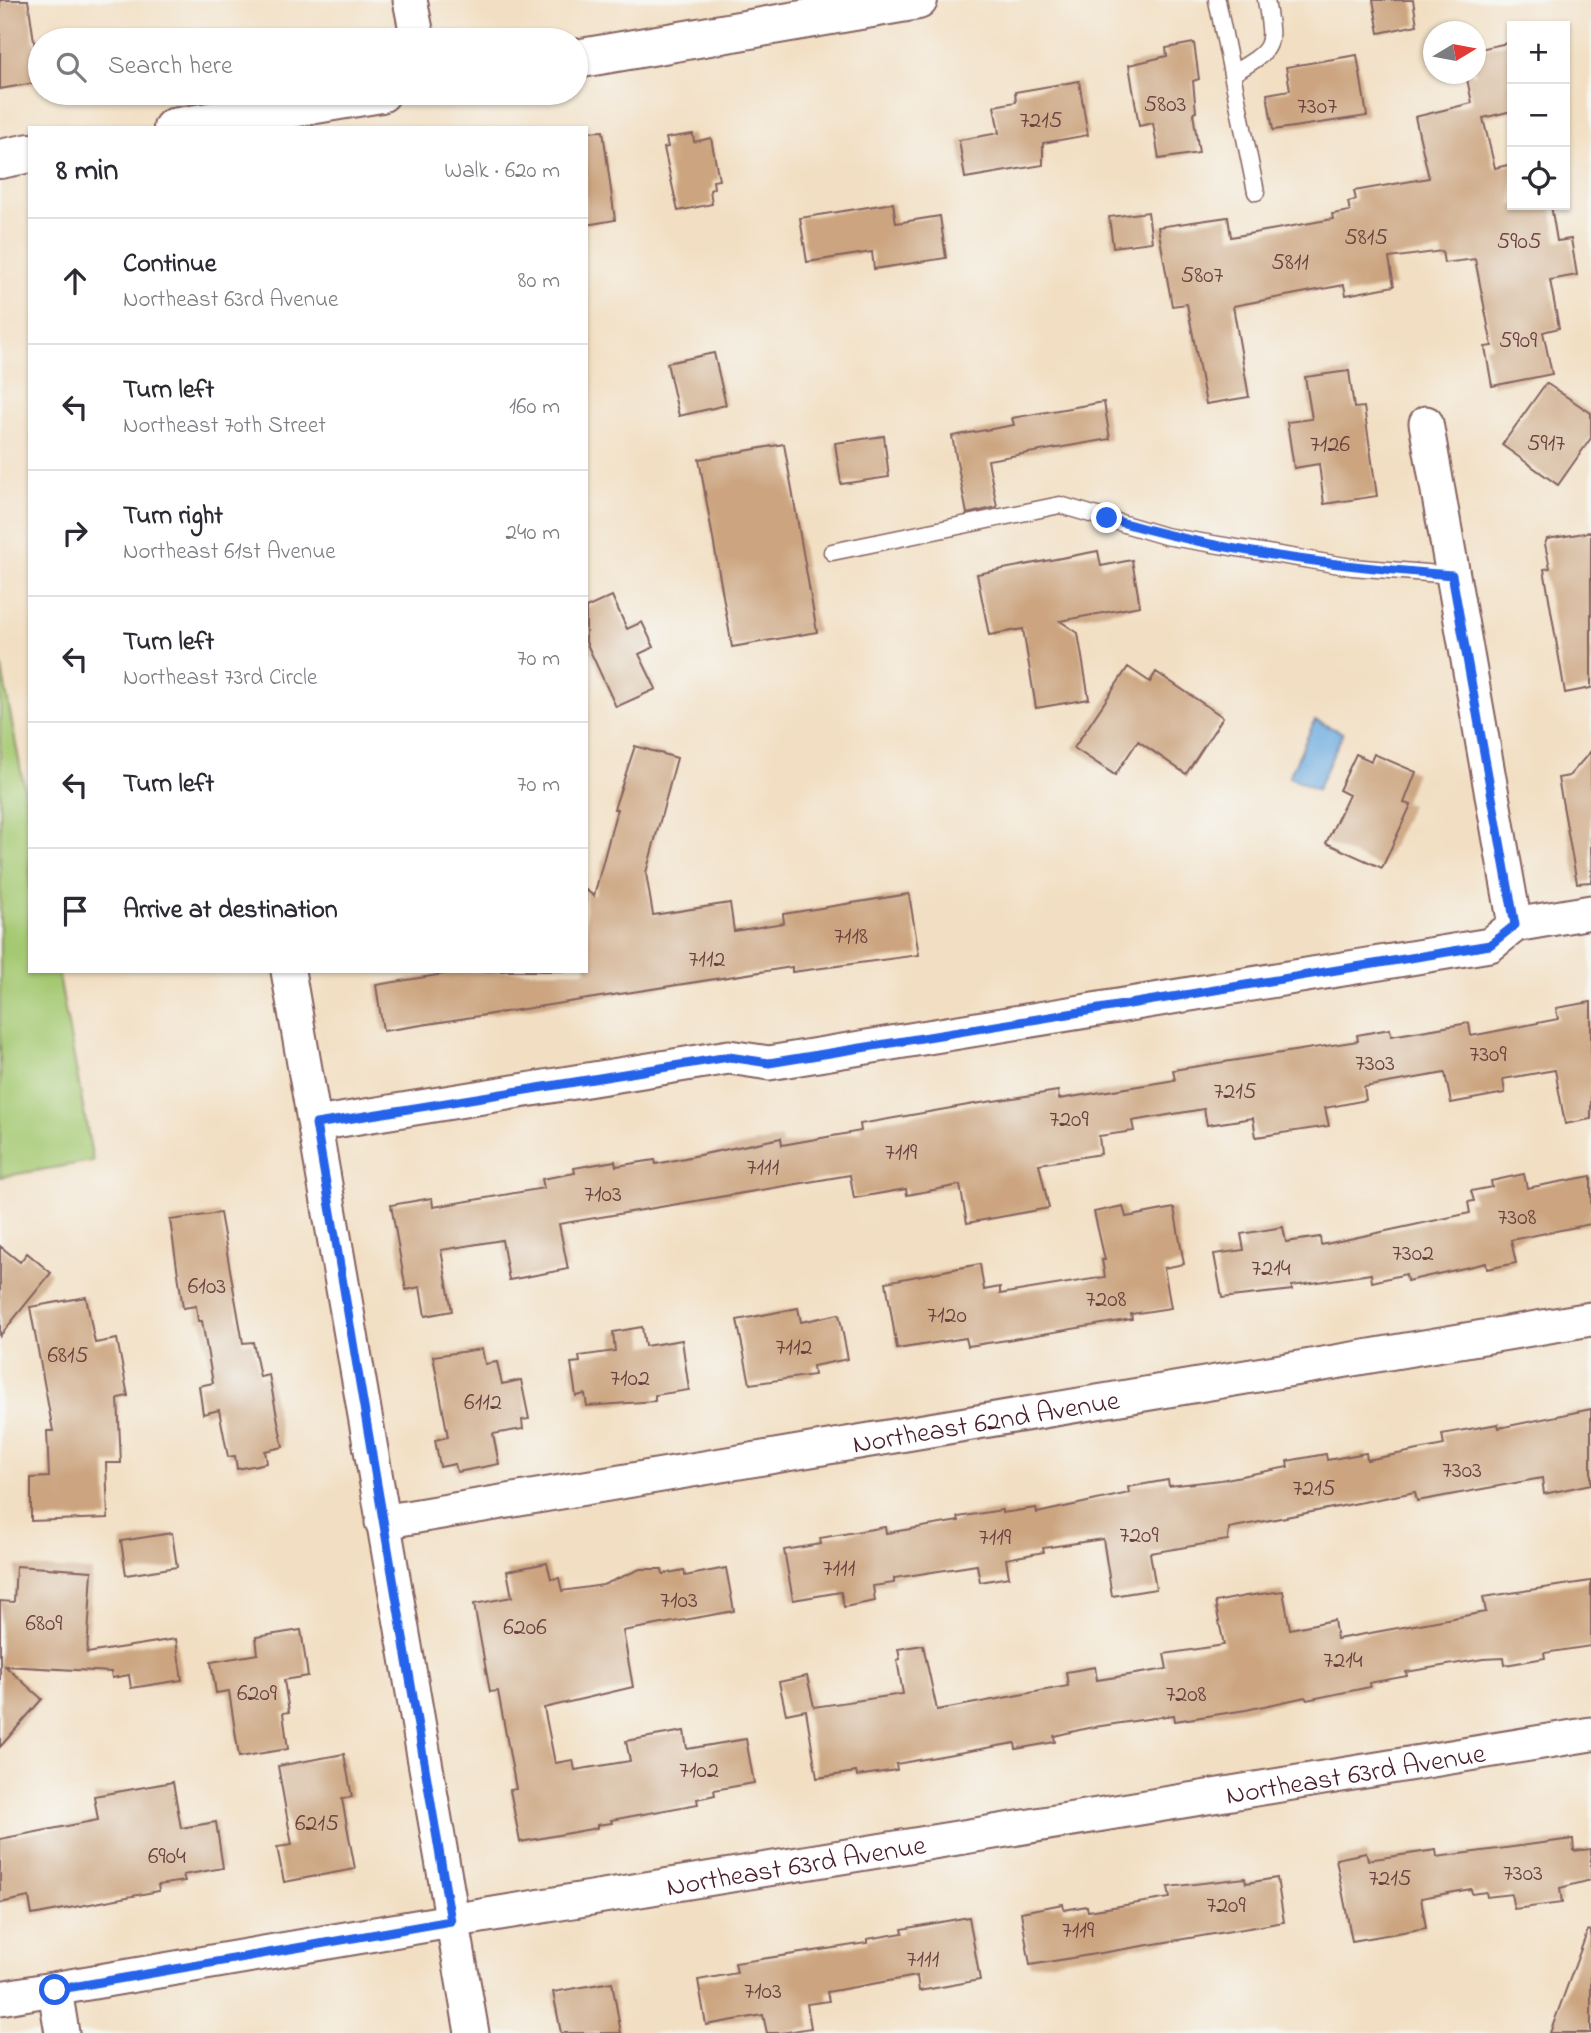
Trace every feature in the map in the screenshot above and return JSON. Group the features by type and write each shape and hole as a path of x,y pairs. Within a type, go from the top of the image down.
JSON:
{"street":[{"path":"410,0 416,28"},
{"path":"588,57 861,5 918,0"},
{"path":"185,126 310,105"},
{"path":"0,159 28,153"},
{"path":"1426,423 1515,925"},
{"path":"316,1124 729,1057 769,1063 1463,950 1490,945 1515,925 1591,912"},
{"path":"288,973 472,2033"},
{"name":"Northeast 62nd Avenue","path":"382,1522 1591,1318"},
{"name":"Northeast 63rd Avenue","path":"0,1998 451,1921 1591,1734"},
{"path":"55,1990 62,2033"}],"lane":[{"path":"1217,0 1256,192"},
{"path":"1232,74 1261,56 1270,47 1272,35 1266,0"},
{"path":"832,552 1060,505 1165,536 1352,567 1452,575"}],"green space":[{"path":"0,659 28,808 28,973 58,973 93,1161 0,1177"}],"water":[{"path":"1315,720 1343,733 1317,790 1289,777"}],"building":[{"path":"0,0 28,0 32,28 28,28 28,84 0,89"},
{"path":"1373,0 1413,0 1417,25 1379,33"},
{"path":"1194,43 1199,79 1193,81 1196,112 1193,113 1199,153 1159,159 1153,123 1139,126 1129,65 1167,56 1166,48"},
{"path":"1507,43 1507,112 1483,118 1495,168 1507,165 1507,210 1552,210 1557,241 1571,239 1577,275 1550,280 1559,328 1543,332 1552,374 1492,386 1485,347 1492,346 1475,259 1444,263 1442,251 1389,258 1394,286 1346,295 1344,285 1233,306 1249,397 1206,404 1187,304 1172,306 1158,227 1228,217 1231,237 1333,219 1332,214 1350,211 1348,202 1356,200 1354,191 1429,178 1415,117 1472,103 1468,84 1486,84 1486,48"},
{"path":"1357,55 1367,116 1273,130 1267,94 1290,90 1286,67"},
{"path":"1079,81 1088,135 1043,143 1043,165 965,178 959,140 999,133 994,106 1016,102 1015,92"},
{"path":"603,131 615,220 588,225 588,132"},
{"path":"693,134 694,142 711,138 719,180 713,181 714,188 710,190 712,204 678,211 664,148 668,147 666,138"},
{"path":"893,203 896,223 940,216 946,258 874,269 872,252 807,262 800,218"},
{"path":"1148,212 1152,242 1113,247 1109,217"},
{"path":"714,353 726,405 679,416 667,363"},
{"path":"1349,371 1354,408 1364,407 1377,496 1324,504 1319,464 1294,468 1287,422 1312,419 1305,377"},
{"path":"1546,383 1591,413 1591,438 1558,485 1502,445"},
{"path":"1104,402 1110,439 988,460 997,507 967,514 952,436 1014,425 1012,418"},
{"path":"884,436 889,477 841,484 835,443"},
{"path":"784,444 817,632 732,647 699,459"},
{"path":"1591,532 1591,688 1565,693 1544,569 1550,568 1545,544 1547,539"},
{"path":"1098,551 1101,566 1132,560 1140,606 1060,621 1078,633 1089,699 1036,708 1023,629 989,635 977,574"},
{"path":"612,596 627,629 642,622 654,647 639,654 656,689 616,707 588,646 588,607"},
{"path":"1128,667 1150,682 1156,672 1223,717 1186,774 1138,741 1115,775 1074,748"},
{"path":"635,746 677,758 646,873 653,915 730,903 734,931 784,923 783,914 909,894 919,955 792,972 792,967 383,1031 376,985 450,973 588,973 588,892 594,896 617,809 614,809"},
{"path":"1591,751 1591,882 1577,883 1558,778 1569,776"},
{"path":"1356,754 1371,761 1374,754 1416,772 1404,803 1411,805 1382,868 1326,843 1349,795 1339,790"},
{"path":"1591,1002 1591,1119 1565,1124 1555,1070 1503,1079 1505,1093 1451,1103 1445,1073 1364,1087 1366,1100 1325,1108 1329,1126 1256,1137 1253,1118 1207,1125 1204,1109 1132,1121 1134,1131 1099,1136 1101,1154 1039,1164 1049,1208 967,1223 960,1185 907,1195 906,1189 854,1198 850,1175 559,1224 568,1269 509,1280 502,1240 441,1250 452,1311 425,1316 420,1287 406,1290 391,1205 432,1198 433,1207 544,1188 542,1179 575,1173 574,1168 615,1161 616,1166 655,1160 656,1164 781,1138 782,1145 861,1131 860,1124 974,1104 1058,1091 1059,1099 1175,1080 1173,1070 1358,1041 1357,1035 1390,1029 1391,1036 1469,1023 1471,1036 1558,1019 1556,1008"},
{"path":"1524,1174 1527,1188 1591,1176 1591,1224 1511,1240 1516,1263 1487,1269 1486,1263 1407,1281 1406,1274 1372,1282 1371,1274 1292,1286 1292,1290 1222,1298 1214,1254 1244,1250 1241,1234 1283,1227 1286,1242 1320,1237 1321,1245 1470,1213 1468,1202 1474,1201 1471,1191 1492,1187 1491,1181"},
{"path":"1123,1206 1126,1217 1174,1208 1184,1264 1164,1268 1171,1308 1131,1314 1132,1319 968,1346 966,1338 897,1349 886,1282 980,1264 984,1290 1000,1287 1000,1294 1105,1277 1102,1260 1105,1260 1094,1212"},
{"path":"220,1213 243,1343 253,1342 260,1377 269,1375 283,1447 265,1451 267,1463 237,1469 235,1456 228,1457 219,1410 203,1414 199,1386 213,1383 202,1321 198,1321 196,1306 183,1308 170,1220"},
{"path":"0,1246 20,1262 27,1253 51,1273 0,1336"},
{"path":"86,1297 95,1343 117,1339 128,1396 118,1398 121,1463 106,1463 108,1518 31,1521 31,1478 49,1477 47,1431 53,1431 30,1307"},
{"path":"798,1308 801,1322 839,1314 848,1359 813,1366 814,1375 750,1384 737,1320"},
{"path":"642,1327 645,1346 682,1340 689,1390 655,1395 655,1401 587,1406 585,1394 576,1396 571,1363 580,1362 579,1356 615,1351 613,1332"},
{"path":"482,1349 485,1364 497,1362 502,1384 521,1380 529,1419 522,1420 523,1429 493,1434 499,1464 457,1472 455,1464 440,1467 435,1440 448,1437 433,1356"},
{"path":"1591,1409 1591,1484 1544,1494 1542,1478 1417,1501 1415,1492 1229,1528 1228,1540 1150,1553 1156,1589 1112,1596 1103,1539 1043,1548 1044,1552 1006,1559 1009,1577 980,1582 977,1565 894,1578 894,1583 873,1586 875,1601 844,1607 841,1592 793,1600 784,1550 821,1544 820,1538 885,1527 886,1533 959,1521 958,1517 1002,1510 1002,1513 1036,1508 1037,1513 1129,1493 1128,1487 1168,1480 1169,1486 1221,1480 1288,1467 1287,1461 1326,1454 1327,1460 1366,1453 1367,1460 1444,1445 1442,1434 1498,1424 1499,1428"},
{"path":"172,1533 177,1567 126,1575 121,1541"},
{"path":"547,1563 551,1579 559,1578 562,1591 603,1585 640,1569 662,1569 663,1574 684,1570 685,1576 726,1568 734,1611 623,1631 633,1687 544,1708 555,1763 573,1760 575,1770 630,1761 626,1741 684,1731 687,1749 746,1739 754,1783 714,1790 715,1795 697,1799 698,1804 611,1820 612,1823 597,1825 597,1828 520,1842 510,1790 516,1789 498,1691 490,1692 474,1604 512,1597 507,1571"},
{"path":"16,1566 92,1571 87,1653 176,1639 182,1680 131,1688 129,1675 112,1678 111,1672 5,1666 42,1699 0,1747 0,1601 14,1602"},
{"path":"1591,1581 1591,1646 1544,1653 1545,1658 1505,1665 1504,1658 1483,1659 1406,1672 1407,1676 1369,1683 1370,1687 1246,1710 1175,1721 1174,1715 1088,1728 1054,1736 1055,1742 1016,1749 1015,1743 896,1764 897,1770 857,1776 856,1772 817,1778 806,1710 786,1714 779,1682 807,1676 814,1707 903,1694 897,1660 900,1659 898,1649 923,1645 937,1710 1068,1686 1066,1672 1095,1667 1097,1680 1167,1669 1164,1654 1224,1645 1215,1602 1283,1591 1290,1629 1334,1620 1337,1639 1486,1612 1483,1597"},
{"path":"301,1630 308,1676 284,1680 289,1712 283,1713 288,1749 239,1757 229,1691 216,1693 211,1662 258,1654 256,1637"},
{"path":"344,1754 352,1797 342,1799 355,1869 284,1882 277,1847 292,1845 278,1766"},
{"path":"173,1782 181,1828 216,1822 223,1868 183,1875 185,1881 158,1885 159,1891 32,1915 29,1897 0,1903 0,1839 98,1820 94,1796"},
{"path":"1573,1839 1574,1851 1591,1849 1591,1880 1560,1888 1562,1903 1514,1909 1511,1894 1487,1897 1486,1892 1472,1894 1471,1889 1421,1898 1426,1928 1352,1941 1336,1859 1366,1853 1368,1860 1436,1850 1437,1857"},
{"path":"1245,1878 1246,1883 1277,1878 1284,1922 1030,1965 1021,1912 1063,1904 1064,1910 1087,1906 1088,1911 1170,1898 1168,1887"},
{"path":"969,1917 980,1980 919,1991 917,1976 827,1992 829,2001 807,2004 811,2028 781,2033 767,2033 763,2015 706,2025 698,1980 737,1973 735,1963 867,1943 867,1939 903,1933 902,1929"},
{"path":"1588,1930 1591,1931 1591,2033 1550,2033"},
{"path":"612,1982 621,2033 561,2033 553,1992"}],"route":[{"path":"55,1990 451,1921 316,1124 729,1057 769,1063 1490,945 1515,925 1452,575 1352,567 1165,536 1107,518"}]}
